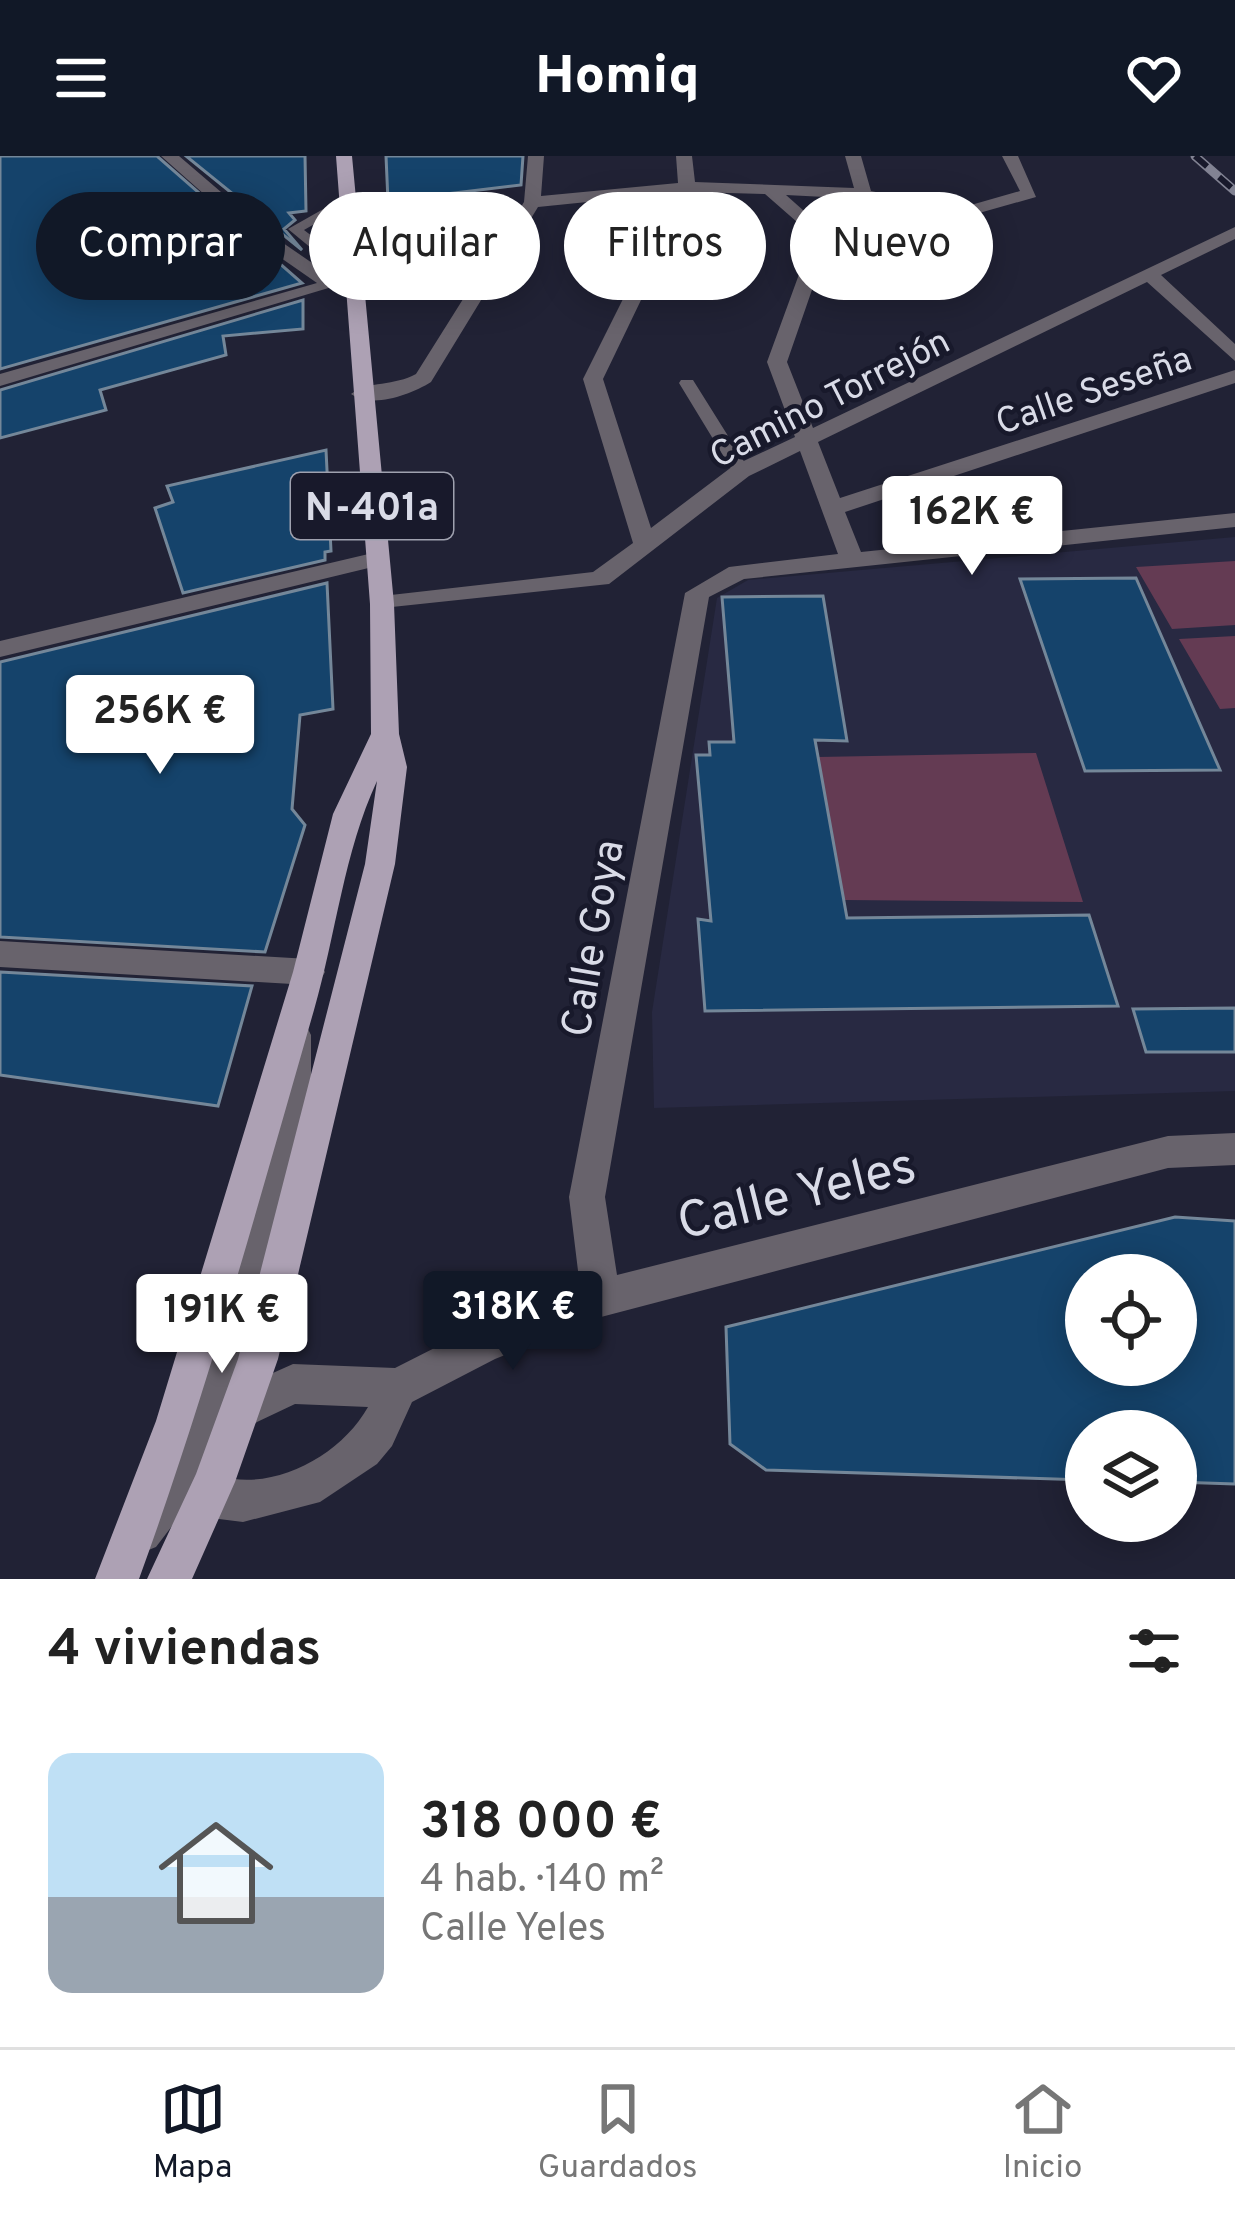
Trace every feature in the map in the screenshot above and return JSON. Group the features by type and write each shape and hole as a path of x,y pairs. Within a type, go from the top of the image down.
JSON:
{"main road":[{"name":"N-401a","path":"344,156 346,192"},
{"name":"N-401a","path":"354,300 382,604 385,734"},
{"path":"117,1579 176,1421 309,972 347,814 362,772 385,734"},
{"path":"169,1579 208,1496 258,1359 380,864 393,766 385,734"}],"street":[{"path":"169,156 264,238 309,269"},
{"path":"533,192 536,156"},
{"path":"644,542 593,379 687,187 684,156"},
{"path":"853,156 863,192"},
{"path":"993,204 1030,193 1010,156"},
{"path":"540,201 687,187 816,192"},
{"path":"769,190 822,235 777,362 852,560 1235,520"},
{"name":"Camino Torrejón","path":"382,604 600,579 741,471 1235,232"},
{"path":"1150,275 1235,355"},
{"path":"0,380 309,288"},
{"path":"361,394 403,390 424,378 472,300"},
{"name":"Calle Seseña","path":"834,508 1235,376"},
{"path":"0,649 377,559"},
{"name":"Calle Goya","path":"602,1298 587,1197 697,593 738,572 852,560"},
{"path":"0,954 309,972"},
{"name":"Calle Yeles","path":"208,1496 198,1486 200,1439 294,1101 292,1023"},
{"name":"Calle Yeles","path":"135,1539 163,1509 184,1460 200,1439 243,1408 293,1384 398,1388 482,1345 602,1298 1168,1152 1235,1149"},
{"path":"258,1359 275,1379 293,1384"},
{"path":"208,1496 249,1501 295,1494 327,1480 379,1429 398,1388"}],"lane":[{"path":"309,222 295,229 309,240"},
{"path":"687,383 741,471"}],"shaded area":[{"path":"1235,537 1235,1091 654,1108 652,1012 717,598 748,580"},
{"path":"1235,561 1235,625 1172,629 1136,567"},
{"path":"1235,636 1235,708 1220,709 1179,639"},
{"path":"1036,753 1083,902 844,900 818,757"}],"building":[{"path":"0,156 157,156 198,192 36,192 36,300 242,300 0,369"},
{"path":"186,156 305,156 306,211 289,213 295,220 285,228 285,192 230,192"},
{"path":"386,156 523,156 521,185 463,192 388,192"},
{"path":"285,268 302,283 285,288"},
{"path":"303,300 303,329 223,336 226,355 100,390 106,410 0,438 0,390"},
{"path":"326,450 331,551 325,552 325,560 183,593 155,508 173,502 167,486"},
{"path":"1136,578 1220,770 1085,771 1020,579"},
{"path":"327,583 333,709 300,715 292,809 305,825 265,952 0,937 0,662"},
{"path":"823,596 847,741 815,740 847,918 1089,915 1118,1006 705,1011 698,919 711,921 696,755 710,755 709,742 734,742 722,597"},
{"path":"0,972 252,986 218,1106 0,1075"},
{"path":"1235,1008 1235,1052 1146,1052 1133,1009"},
{"path":"1175,1217 1235,1221 1235,1484 1197,1483 1197,1410 1065,1410 1065,1479 766,1470 730,1444 726,1327"}],"railway":[{"path":"1195,156 1235,191"}]}
